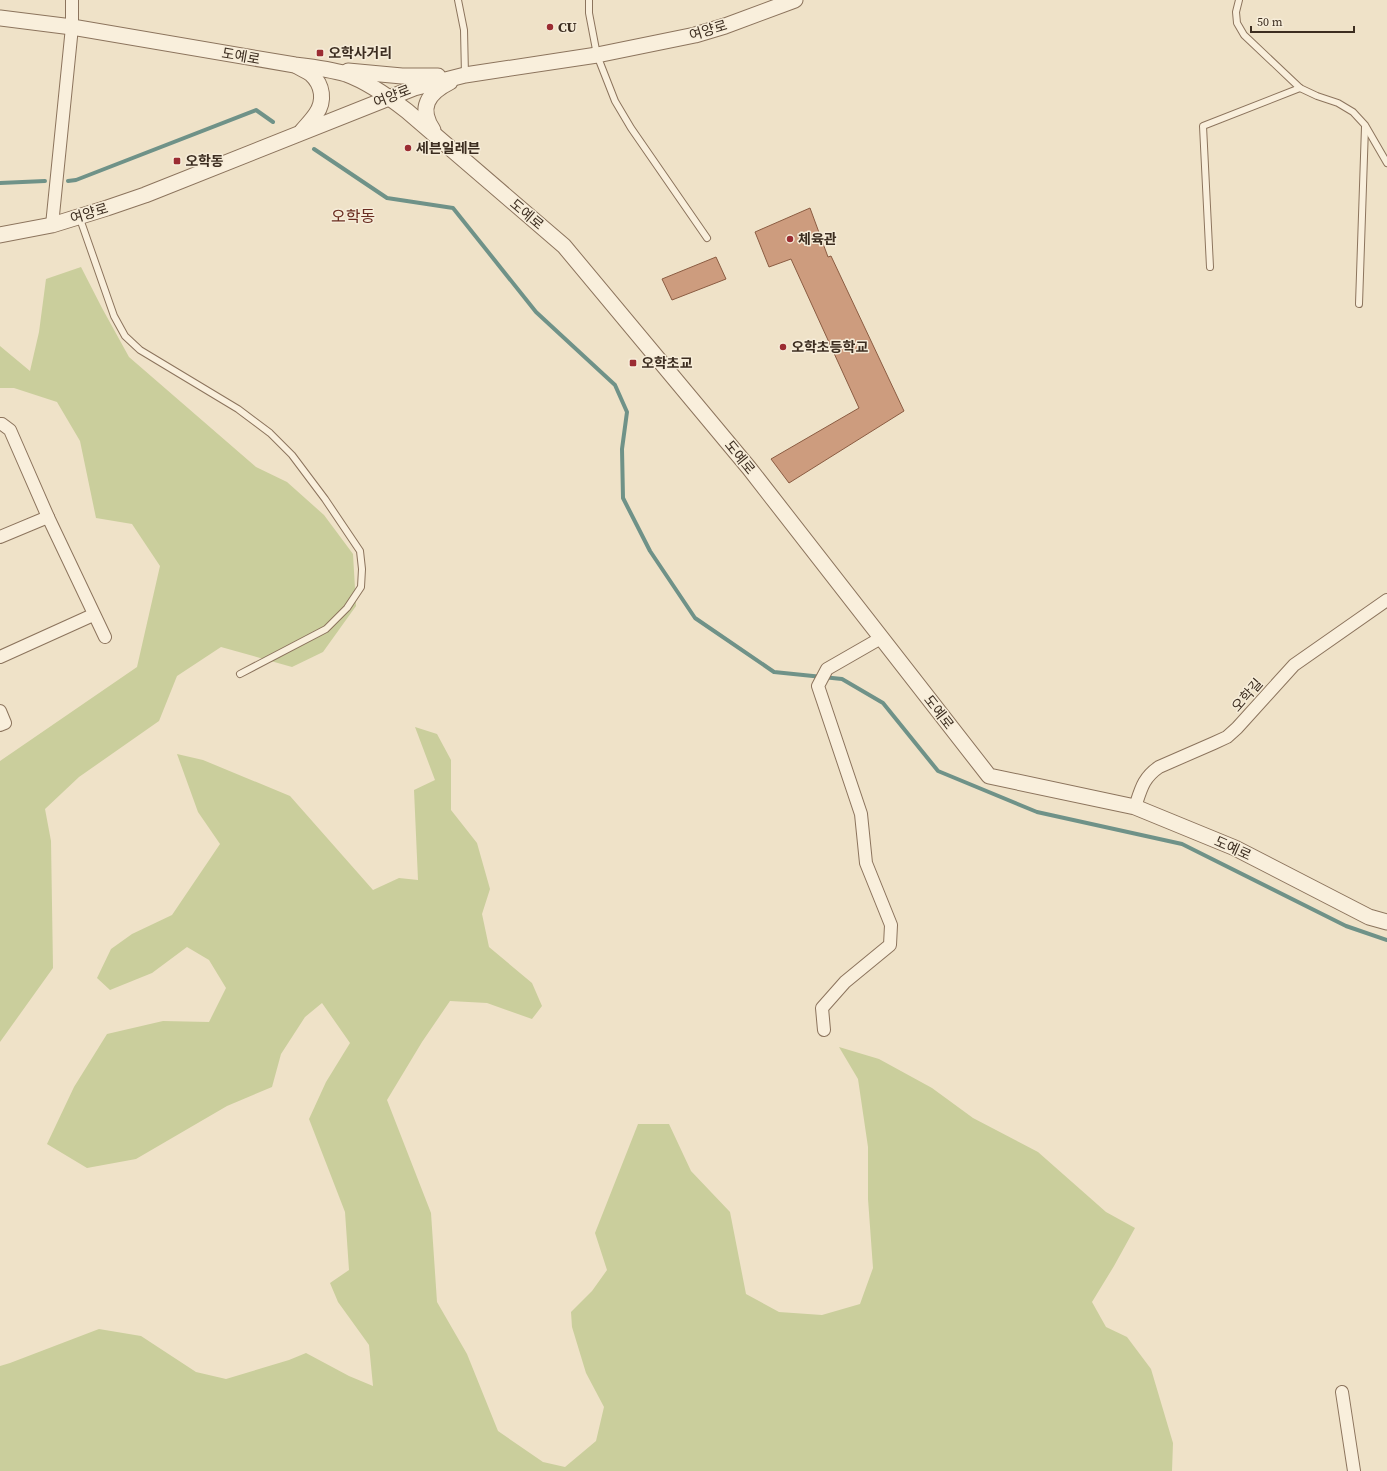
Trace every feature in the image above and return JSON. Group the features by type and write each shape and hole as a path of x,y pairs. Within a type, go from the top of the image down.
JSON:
{"street":[{"path":"52,225 72,27 72,0"},
{"name":"여양로","path":"0,235 52,225 146,195 414,88 465,75 597,55 696,35 770,7 795,0"},
{"name":"도예로","path":"0,18 72,27 325,69 347,75 389,97 564,246 749,468 989,776 1135,806 1235,848 1369,917 1387,922"},
{"path":"295,65 311,74 322,90 322,101 317,113 301,132"},
{"path":"325,69 402,76 465,75"},
{"path":"438,138 428,123 425,114 426,104 431,96 440,87 465,75"},
{"path":"0,424 10,430 48,517 104,637"},
{"path":"0,538 48,517"},
{"name":"오학길","path":"1135,806 1144,781 1150,773 1159,767 1227,737 1294,665 1387,600"},
{"path":"0,657 93,615"},
{"path":"824,1030 822,1008 845,982 890,945 891,925 866,863 861,814 818,686 827,669 881,638"},
{"path":"0,711 5,723 0,725"},
{"path":"1342,1392 1354,1471"}],"lane":[{"path":"458,0 464,30 465,75"},
{"path":"589,0 589,12 597,55 615,101 631,128 707,238"},
{"path":"1239,0 1236,12 1238,23 1244,35 1300,88 1338,103 1353,112 1365,125 1387,163"},
{"path":"1210,267 1203,126 1300,88"},
{"path":"1359,304 1365,125"},
{"path":"79,216 114,316 126,336 140,350 238,409 270,433 297,461 325,498 360,551 362,569 361,587 347,608 326,629 240,674"}],"green space":[{"path":"81,267 129,357 256,467 287,482 324,515 353,554 356,606 323,652 292,667 221,647 177,676 159,721 79,777 45,809 51,841 53,968 0,1042 0,761 137,667 160,566 132,524 96,518 80,441 57,402 14,388 0,388 0,346 30,371 39,332 46,279"},
{"path":"415,727 437,734 451,760 451,810 477,843 490,889 482,914 489,947 532,983 542,1006 532,1019 487,1003 450,1001 422,1042 387,1100 431,1213 437,1302 467,1354 498,1431 543,1462 565,1467 596,1441 604,1407 586,1373 572,1327 571,1312 592,1291 607,1270 595,1233 638,1124 669,1124 691,1171 730,1212 746,1294 779,1312 822,1315 860,1304 873,1268 868,1199 868,1147 858,1079 839,1047 879,1059 932,1088 973,1118 1038,1152 1106,1212 1135,1228 1092,1302 1106,1327 1127,1337 1151,1369 1173,1443 1172,1471 0,1471 0,1366 99,1329 141,1336 196,1372 226,1379 289,1360 306,1353 349,1376 373,1386 369,1345 338,1302 330,1283 349,1270 345,1212 309,1119 326,1082 350,1043 322,1003 305,1017 281,1054 272,1087 227,1106 136,1159 87,1168 47,1144 74,1087 107,1034 163,1021 209,1022 226,988 209,960 187,947 152,973 110,990 97,978 111,949 132,934 172,915 220,844 198,812 177,754 203,760 290,796 373,890 399,878 418,880 414,790 435,780"}],"building":[{"path":"810,208 828,257 831,256 904,411 789,483 771,459 859,408 791,259 769,267 755,232"},
{"path":"716,257 726,279 672,300 662,279"}],"waterway":[{"path":"68,181 76,180 256,110 273,122"},
{"path":"314,149 387,198 453,208 536,312 615,385 627,412 622,449 623,498 650,551 695,618 774,672 842,679 883,703 938,771 1037,812 1182,844 1346,926 1387,940"},
{"path":"0,183 45,181"}],"place":[{"name":"CU","path":"550,27"},
{"name":"오학사거리","path":"320,53"},
{"name":"세븐일레븐","path":"408,148"},
{"name":"오학동","path":"177,161"},
{"name":"체육관","path":"790,239"},
{"name":"오학초등학교","path":"783,347"},
{"name":"오학초교","path":"633,363"}],"district":[{"name":"오학동","path":"353,216"}]}
